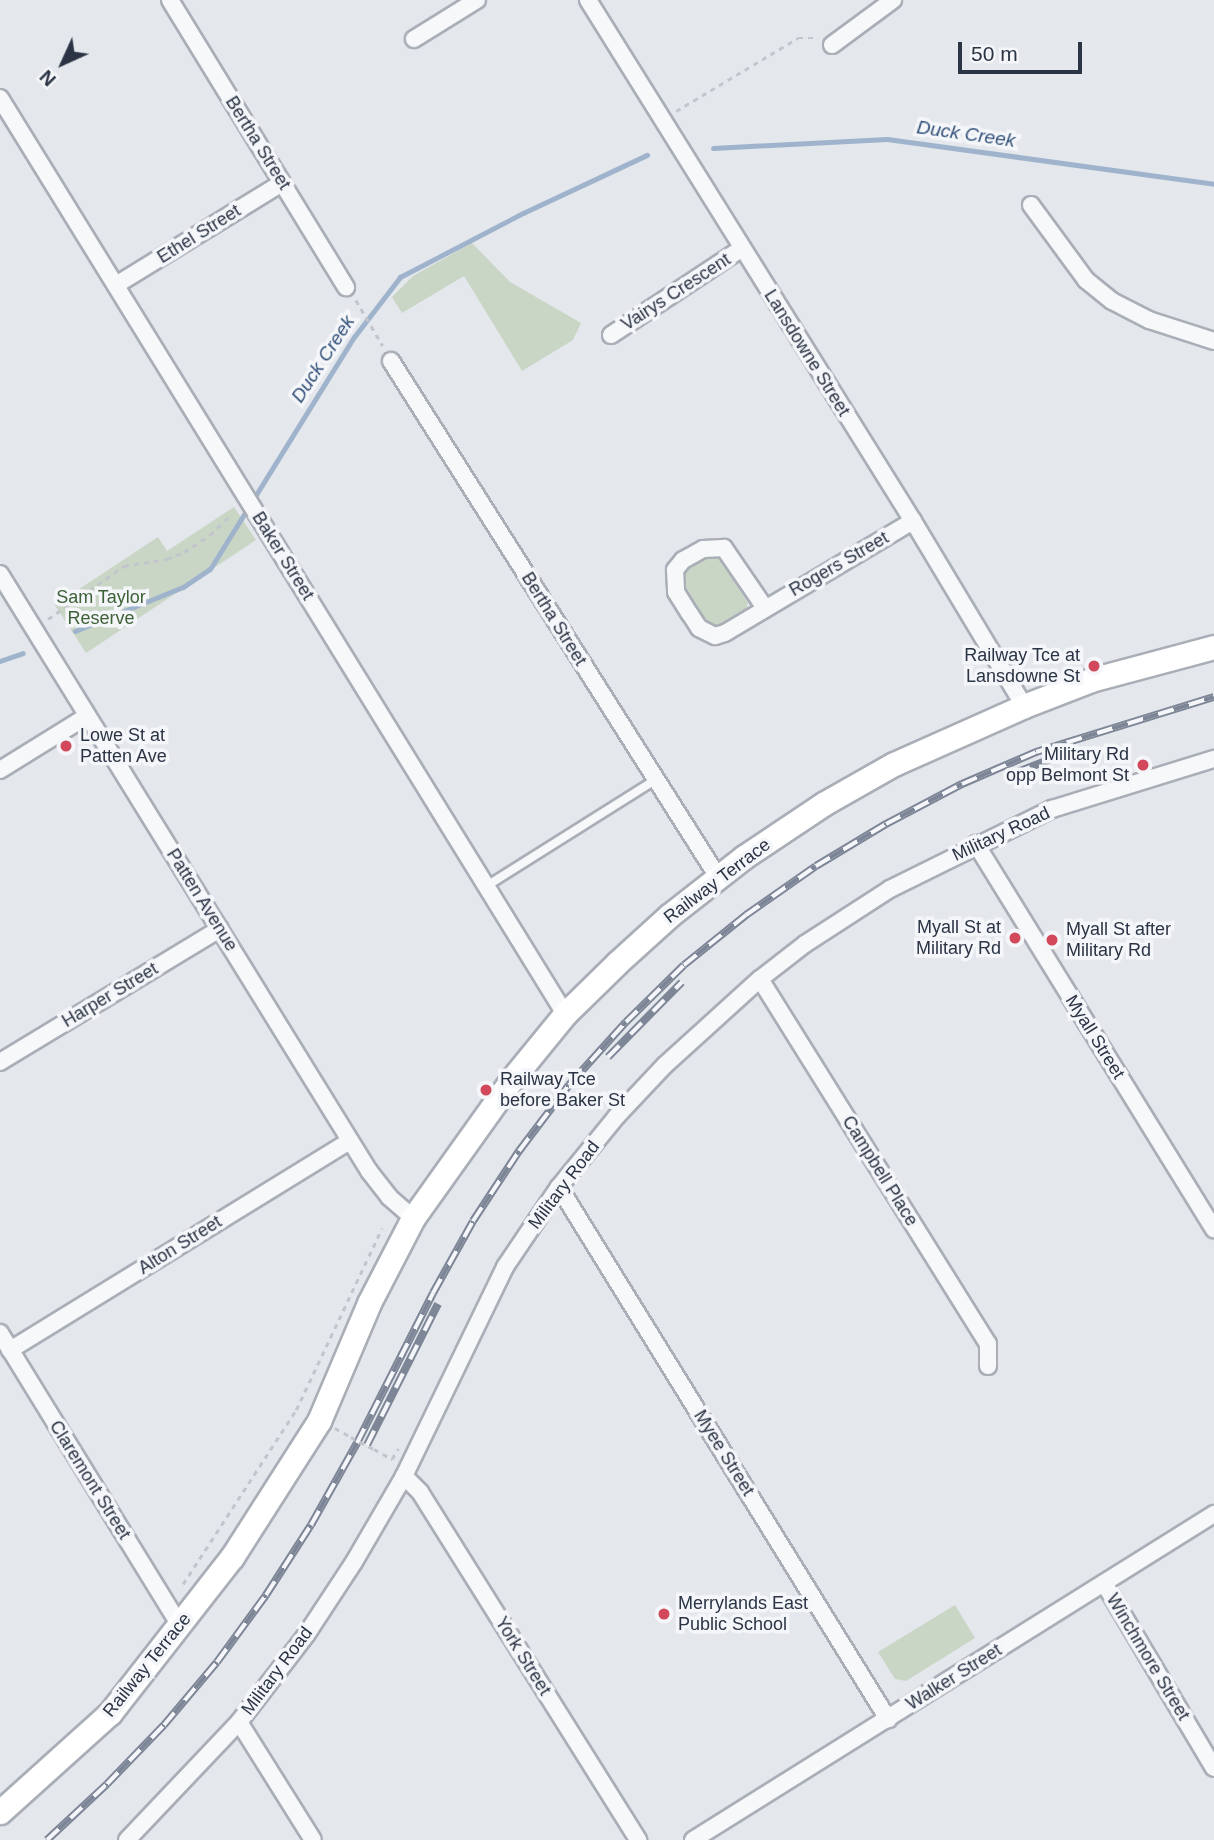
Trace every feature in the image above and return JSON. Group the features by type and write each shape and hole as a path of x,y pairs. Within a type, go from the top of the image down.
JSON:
{"main road":[{"name":"Railway Terrace","path":"0,1812 110,1713 232,1557 319,1421 369,1303 413,1218 481,1118 565,1014 617,963 718,877 790,826 869,777 1024,706 1091,680 1214,647"}],"street":[{"name":"Bertha Street","path":"170,0 346,286"},
{"path":"414,39 477,0"},
{"name":"Lansdowne Street","path":"589,0 741,249 913,521 1024,706"},
{"path":"837,41 893,0"},
{"name":"Baker Street","path":"0,98 565,1014"},
{"name":"Ethel Street","path":"116,285 282,183"},
{"path":"1031,205 1086,280 1112,301 1149,320 1214,341"},
{"name":"Vairys Crescent","path":"611,335 741,249"},
{"name":"Bertha Street","path":"391,360 718,877"},
{"name":"Rogers Street","path":"765,608 724,548 703,549 683,560 675,570 676,592 699,628 715,636 725,633 913,521"},
{"name":"Patten Avenue","path":"0,574 350,1141 389,1197 413,1218"},
{"path":"0,769 87,716"},
{"name":"Military Road","path":"127,1840 239,1722 313,1625 354,1562 404,1476 505,1267 559,1187 616,1117 665,1065 760,979 856,910 976,844 1052,809 1214,759"},
{"name":"Myall Street","path":"976,844 1214,1229"},
{"name":"Harper Street","path":"0,1062 220,929"},
{"name":"Campbell Place","path":"760,979 988,1345 988,1366"},
{"name":"Alton Street","path":"10,1350 350,1141"},
{"name":"Myee Street","path":"559,1187 888,1719"},
{"name":"Claremont Street","path":"0,1333 180,1626"},
{"name":"York Street","path":"404,1476 421,1492 638,1840"},
{"name":"Walker Street","path":"694,1840 1214,1514"},
{"name":"Winchmore Street","path":"1104,1583 1214,1768"},
{"path":"239,1722 313,1840"}],"lane":[{"path":"485,887 655,780"}],"path":[{"path":"662,120 798,38 837,41"},
{"path":"363,309 391,360"},
{"path":"37,634 104,578 124,566 167,559 184,551 210,535 231,514"},
{"path":"183,1584 296,1410 382,1228"},
{"path":"334,1428 392,1459"}],"green space":[{"path":"472,243 510,282 581,323 573,340 522,371 464,276 402,313 392,297 413,276"},
{"name":"Sam Taylor Reserve","path":"234,507 256,540 86,653 55,605 158,537 167,551"},
{"path":"717,555 748,603 746,611 717,628 705,620 683,585 682,574 709,556"},
{"path":"955,1605 975,1638 906,1681 895,1679 878,1652"}],"waterway":[{"name":"Duck Creek","path":"713,148 887,139 1214,184"},
{"name":"Duck Creek","path":"75,631 183,587 210,569 354,337 400,277 523,213 647,155"},
{"name":"Duck Creek","path":"0,661 23,653"}],"railway":[{"path":"47,1840 107,1784 164,1725 217,1662 266,1595 311,1525 357,1443 433,1293 473,1221 519,1151 569,1085 626,1022 684,965 746,915 816,866 886,824 962,784 1036,752 1214,697"},
{"path":"1015,773 1064,754"},
{"path":"608,1057 682,982"},
{"path":"367,1445 438,1304"}],"place":[{"name":"Railway Tce at Lansdowne St","path":"1094,666"},
{"name":"Lowe St at Patten Ave","path":"66,746"},
{"name":"Military Rd opp Belmont St","path":"1143,765"},
{"name":"Myall St at Military Rd","path":"1015,938"},
{"name":"Myall St after Military Rd","path":"1052,940"},
{"name":"Railway Tce before Baker St","path":"486,1090"},
{"name":"Merrylands East Public School","path":"664,1614"}]}
